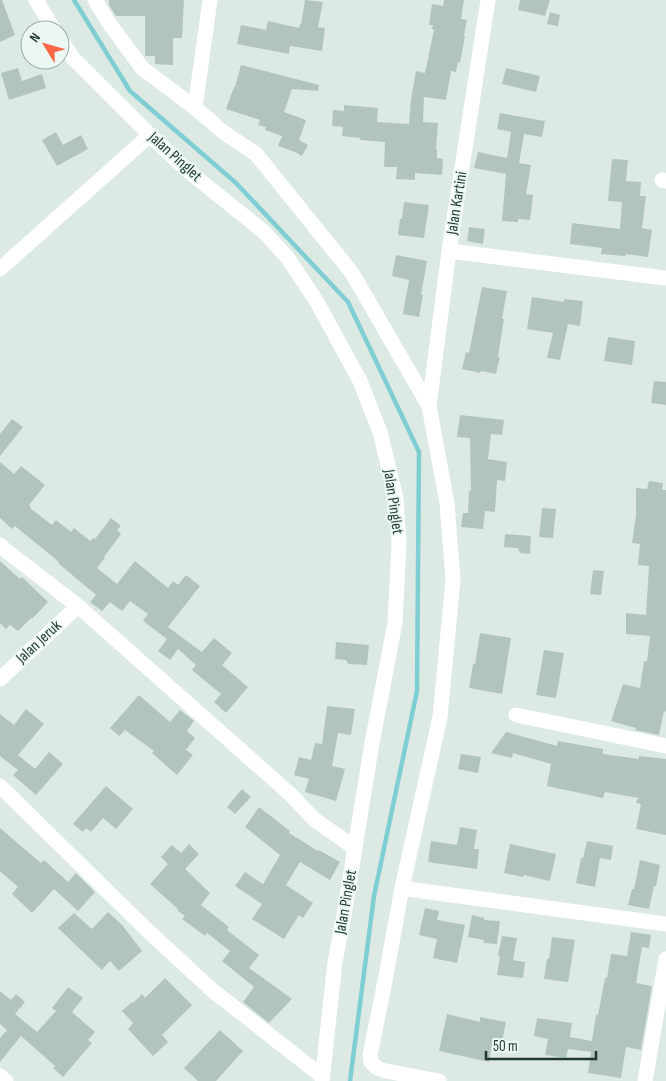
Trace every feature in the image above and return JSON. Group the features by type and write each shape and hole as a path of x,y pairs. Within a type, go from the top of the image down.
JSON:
{"street":[{"path":"36,0 48,20"},
{"path":"95,0 107,20 142,68 195,108 222,132 256,154 352,273 429,406 447,503 453,580 440,717 402,888 370,1059 380,1069 439,1081"},
{"path":"195,108 210,0"},
{"name":"Jalan Kartini","path":"429,406 449,251 488,0"},
{"name":"Jalan Pinglet","path":"70,54 188,171 263,231 287,257 317,302 356,374 380,432 396,498 399,544 395,623 372,743 335,962 322,1079"},
{"path":"0,269 150,134"},
{"path":"449,251 666,278"},
{"path":"0,545 78,606 290,794 316,820 355,848"},
{"name":"Jalan Jeruk","path":"0,679 78,606"},
{"path":"516,715 666,746"},
{"path":"0,786 146,929 212,990 322,1079"},
{"path":"402,888 666,924"},
{"path":"645,1081 666,959"},
{"path":"0,1076 6,1081"}],"building":[{"path":"0,0 2,0 15,35 0,42"},
{"path":"109,0 184,0 182,38 173,38 173,65 155,64 155,56 145,56 145,16 116,16 109,5"},
{"path":"305,0 323,2 318,27 325,28 322,51 290,46 289,54 237,44 241,25 266,30 268,21 299,28"},
{"path":"444,0 464,0 461,19 467,20 460,63 458,62 456,72 451,71 446,100 424,97 423,122 438,123 436,149 437,158 443,159 442,175 415,173 415,180 396,179 397,167 384,167 385,142 342,136 343,127 332,126 333,110 344,111 344,105 378,108 377,122 409,124 416,71 425,73 434,30 432,29 433,25 429,25 432,4 443,6"},
{"path":"520,0 550,0 545,16 518,10"},
{"path":"550,12 560,15 558,26 547,24"},
{"path":"241,65 319,85 318,91 292,89 284,112 306,120 299,140 308,145 302,156 278,146 282,136 265,130 266,127 258,125 260,120 226,109"},
{"path":"18,68 22,81 42,74 46,88 9,100 1,73"},
{"path":"506,68 540,76 536,92 502,84"},
{"path":"500,113 545,121 542,137 524,134 519,163 531,165 526,194 533,195 530,220 518,219 518,222 502,221 506,174 474,168 478,152 507,158 511,132 497,129"},
{"path":"56,132 63,145 81,135 88,149 57,166 42,140"},
{"path":"612,159 628,160 626,181 641,182 640,196 646,196 642,228 652,230 648,257 626,254 625,256 601,254 602,248 570,244 572,223 620,229 622,202 608,201"},
{"path":"404,202 429,205 424,238 398,235"},
{"path":"469,227 485,229 483,244 467,241"},
{"path":"396,255 427,261 419,317 403,314 409,280 392,276"},
{"path":"482,287 507,291 502,319 504,319 498,357 500,357 496,374 462,369 466,352 469,353"},
{"path":"532,297 564,302 564,299 583,301 580,326 568,324 560,360 547,358 553,333 527,329"},
{"path":"608,337 635,341 632,365 604,361"},
{"path":"654,381 666,382 666,405 651,403"},
{"path":"460,415 504,420 502,435 491,434 488,459 507,462 505,481 497,480 495,512 485,511 483,529 461,527 463,513 468,513 469,491 471,491 470,438 457,437"},
{"path":"12,419 23,427 0,456 0,434"},
{"path":"0,462 14,474 21,466 45,485 29,505 30,508 52,525 56,520 71,532 74,528 90,541 93,538 95,539 111,518 121,526 117,530 121,534 97,568 117,584 135,561 168,588 173,581 178,585 186,575 200,586 168,627 202,652 214,638 232,653 222,665 248,687 226,713 214,702 221,694 192,670 196,665 178,649 170,660 158,651 167,639 143,621 148,614 130,601 122,611 110,602 102,611 90,602 96,595 15,526 12,529 0,518"},
{"path":"649,481 663,483 662,490 666,490 666,712 664,711 659,735 635,730 636,728 611,721 623,684 640,688 644,661 647,661 650,636 626,634 626,613 646,615 649,566 638,565 640,544 632,543 636,515 636,488 647,489"},
{"path":"542,508 556,509 553,538 539,537"},
{"path":"505,534 531,536 530,554 520,553 518,548 504,547"},
{"path":"0,561 20,579 22,577 48,602 18,631 10,625 6,629 0,623"},
{"path":"593,570 604,571 601,595 590,594"},
{"path":"480,633 511,638 502,694 469,688"},
{"path":"336,642 369,645 367,665 348,664 346,660 335,659"},
{"path":"544,650 564,653 556,698 536,695"},
{"path":"139,695 170,722 180,710 194,721 187,731 195,738 186,750 193,755 177,775 152,753 154,751 125,730 119,736 110,728"},
{"path":"327,706 355,709 351,735 338,733 332,766 345,769 336,801 305,792 309,779 294,775 299,757 311,760 315,743 322,744"},
{"path":"26,709 44,724 18,755 35,769 49,752 63,764 36,795 13,775 18,770 0,756 0,714 14,725"},
{"path":"506,732 557,746 558,741 603,749 603,754 639,759 639,756 666,759 666,835 636,829 641,804 636,803 638,798 605,792 603,798 547,786 551,764 513,753 512,758 491,753"},
{"path":"461,754 481,757 478,773 458,769"},
{"path":"106,786 133,809 116,829 103,818 91,832 86,828 83,832 73,824"},
{"path":"242,789 251,797 235,814 227,807"},
{"path":"259,807 290,831 289,833 340,862 330,880 300,862 286,885 313,903 303,918 299,915 284,939 252,919 262,904 235,886 245,872 263,884 280,855 245,827"},
{"path":"460,827 477,830 474,849 479,849 477,869 428,862 431,841 457,845"},
{"path":"0,828 41,863 44,860 68,882 76,873 95,892 78,911 54,889 32,913 12,894 18,887 0,871"},
{"path":"587,841 613,846 611,860 600,858 595,887 576,883"},
{"path":"189,844 199,854 185,869 210,893 201,905 229,927 227,930 259,955 249,968 292,999 269,1023 243,1002 254,987 222,961 230,951 207,933 205,936 182,919 185,916 150,884 168,864 161,857 172,845 181,853"},
{"path":"510,844 556,854 550,881 504,873"},
{"path":"640,860 660,865 649,909 628,905 632,889 634,889"},
{"path":"425,908 439,911 437,920 465,925 457,963 433,958 437,939 419,935"},
{"path":"108,912 122,925 142,951 119,971 110,961 102,970 58,928 74,913 92,929"},
{"path":"472,915 484,918 484,920 500,921 497,944 483,943 484,940 468,937"},
{"path":"631,932 651,935 649,948 642,947 636,983 652,986 641,1050 626,1047 621,1078 588,1073 591,1052 568,1049 566,1058 545,1055 548,1039 534,1036 537,1018 572,1023 570,1037 592,1041 596,1015 598,1015 611,954 627,956"},
{"path":"502,936 517,938 513,960 525,962 523,978 497,975 500,956 498,955"},
{"path":"552,937 575,940 568,982 544,979"},
{"path":"165,978 192,1005 162,1035 168,1042 153,1056 128,1029 133,1023 122,1011 142,994 145,998"},
{"path":"68,987 83,998 72,1012 95,1032 88,1040 92,1043 63,1077 53,1068 55,1066 21,1036 0,1062 0,1038 7,1030 0,1024 0,991 11,1000 16,994 25,1002 15,1014 37,1032 56,1011 52,1008"},
{"path":"447,1014 480,1022 480,1017 506,1022 501,1047 492,1045 489,1062 439,1051"},
{"path":"220,1030 243,1051 216,1081 198,1081 184,1068"}],"waterway":[{"path":"74,0 130,91 236,183 348,302 419,452 417,691 374,896 350,1081"}]}
